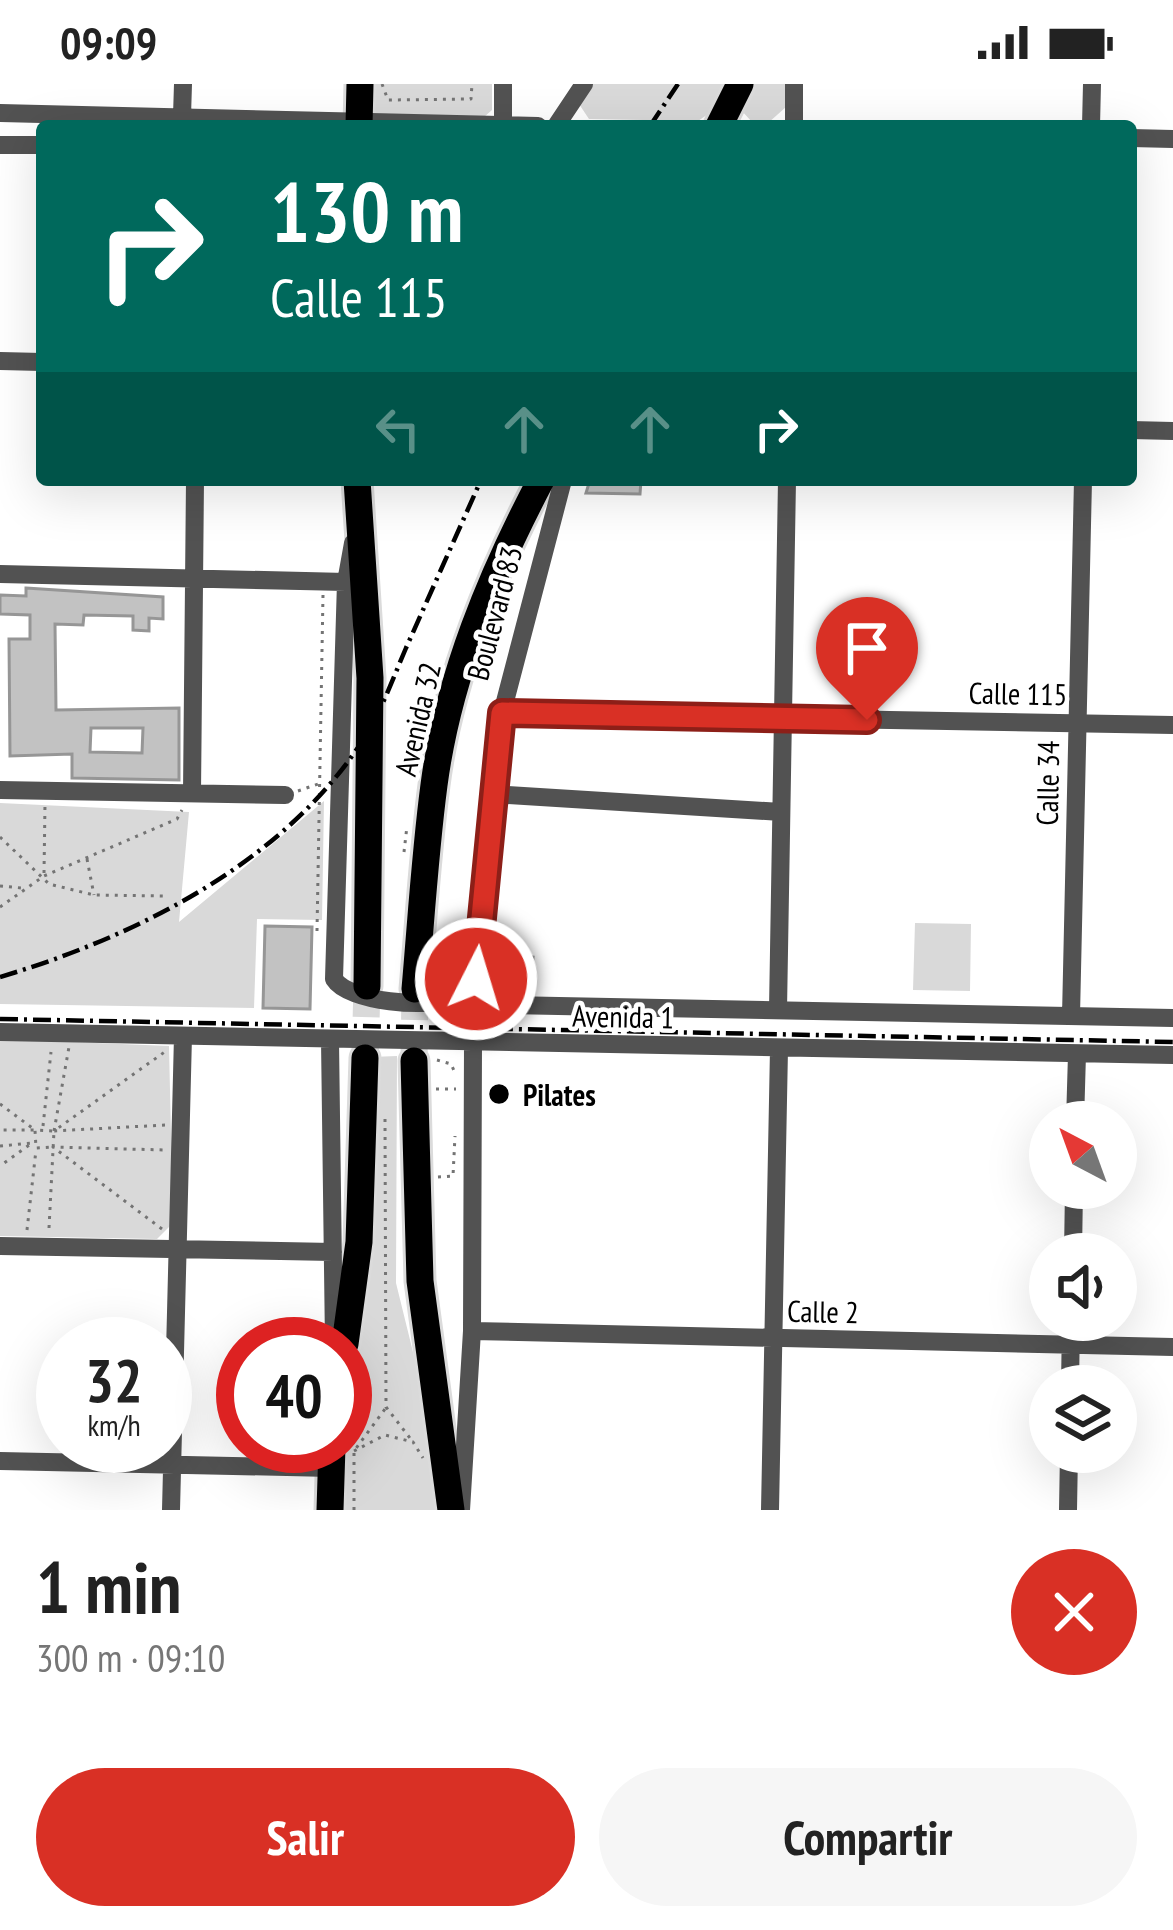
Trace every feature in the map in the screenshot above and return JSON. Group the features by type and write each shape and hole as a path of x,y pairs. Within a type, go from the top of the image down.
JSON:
{"highway":[{"path":"359,120 360,84"},
{"path":"721,120 740,84"},
{"name":"Avenida 32","path":"353,987 369,656 368,585 357,486"},
{"name":"Avenida 32","path":"415,989 434,784 445,724 498,564 539,486"},
{"path":"349,1317 359,1242 364,1058"},
{"path":"414,1061 420,1281 451,1510"},
{"path":"330,1510 336,1473"}],"street":[{"path":"183,84 187,120"},
{"path":"503,84 503,120"},
{"path":"560,120 584,84"},
{"path":"794,84 794,120"},
{"path":"1091,120 1092,84"},
{"path":"0,113 164,120"},
{"path":"1137,138 1173,139"},
{"path":"0,145 36,145"},
{"path":"0,361 36,362"},
{"path":"1137,430 1173,430"},
{"path":"192,793 195,486"},
{"name":"Boulevard 83","path":"476,979 502,713 560,486"},
{"path":"778,1010 787,486"},
{"name":"Calle 34","path":"1072,1016 1083,486"},
{"name":"Avenida 32","path":"353,987 331,968 346,582 358,515"},
{"path":"0,574 346,582"},
{"name":"Calle 115","path":"502,713 1173,725"},
{"path":"0,790 285,795"},
{"path":"491,794 781,812"},
{"path":"353,987 358,998 442,1001 457,997 476,979"},
{"name":"Avenida 1","path":"476,979 487,999 502,1005 1173,1018"},
{"name":"Avenida 1","path":"0,1032 1173,1055"},
{"path":"176,1317 183,1036"},
{"path":"330,1040 334,1317"},
{"path":"461,1510 472,1330 465,1089 473,1044"},
{"path":"770,1510 779,1049"},
{"path":"1076,1101 1077,1054"},
{"path":"7,1238 333,1252"},
{"name":"Calle 2","path":"472,1330 1173,1347"},
{"path":"1071,1341 1071,1365"},
{"path":"0,1461 36,1462"},
{"path":"171,1510 172,1473"},
{"path":"1068,1510 1069,1473"}],"path":[{"path":"382,84 388,100 450,100 471,99 472,84"},
{"path":"317,931 324,578"},
{"path":"285,795 319,784"},
{"path":"44,876 46,790"},
{"path":"0,907 44,876 177,819 192,793"},
{"path":"0,837 49,884 94,895 166,896"},
{"path":"87,857 94,895"},
{"path":"0,886 26,888"},
{"path":"54,1131 164,1059 183,1036"},
{"path":"43,1126 51,1044"},
{"path":"49,1232 54,1131 70,1045"},
{"path":"154,1050 164,1059"},
{"path":"0,1104 35,1130"},
{"path":"0,1146 167,1150 166,1125 54,1131 43,1126"},
{"path":"0,1130 43,1126"},
{"path":"7,1238 26,1230 35,1130"},
{"path":"425,1177 454,1176 455,1133"},
{"path":"0,1166 34,1146"},
{"path":"53,1147 178,1247"},
{"path":"155,1233 167,1220"},
{"path":"372,1420 386,1407"},
{"path":"372,1441 385,1435 412,1442 426,1461"},
{"path":"344,1473 354,1510"}],"shaded area":[{"path":"368,84 492,84 492,110 484,117 368,115"},
{"path":"592,84 727,84 714,110 699,120 589,119 579,104"},
{"path":"746,84 785,84 786,107 771,120 750,120 742,111"},
{"path":"324,801 322,920 257,919 254,1008 0,1004 0,803 189,812 179,922"},
{"path":"915,923 971,924 970,991 913,990"},
{"path":"0,1039 169,1046 173,1223 157,1239 0,1236"},
{"path":"397,1056 396,1283 444,1478 444,1510 340,1510 342,1473 372,1473 372,1317 359,1317 367,1268 371,1057"}],"building":[{"path":"588,486 641,486 640,494 586,493"},
{"path":"26,588 163,597 163,619 149,618 149,631 133,630 133,616 84,615 83,625 55,624 56,710 179,708 179,780 72,778 72,754 10,756 9,639 30,639 30,615 0,614 0,595 26,596","holes":["91,728 143,728 142,753 90,752"]},
{"path":"265,926 312,927 310,1009 263,1008"},
{"path":"511,955 533,957 530,992 515,992 508,985"}],"tunnel":[{"path":"365,1058 367,986"},
{"path":"414,1061 415,989"}],"railway":[{"path":"654,120 678,84"},
{"path":"0,977 157,915 254,855 297,819 368,732 478,486"},
{"path":"0,1019 1173,1042"}],"place":[{"name":"Pilates","path":"499,1094"}],"route":[{"path":"476,979 502,713 867,720"}]}
